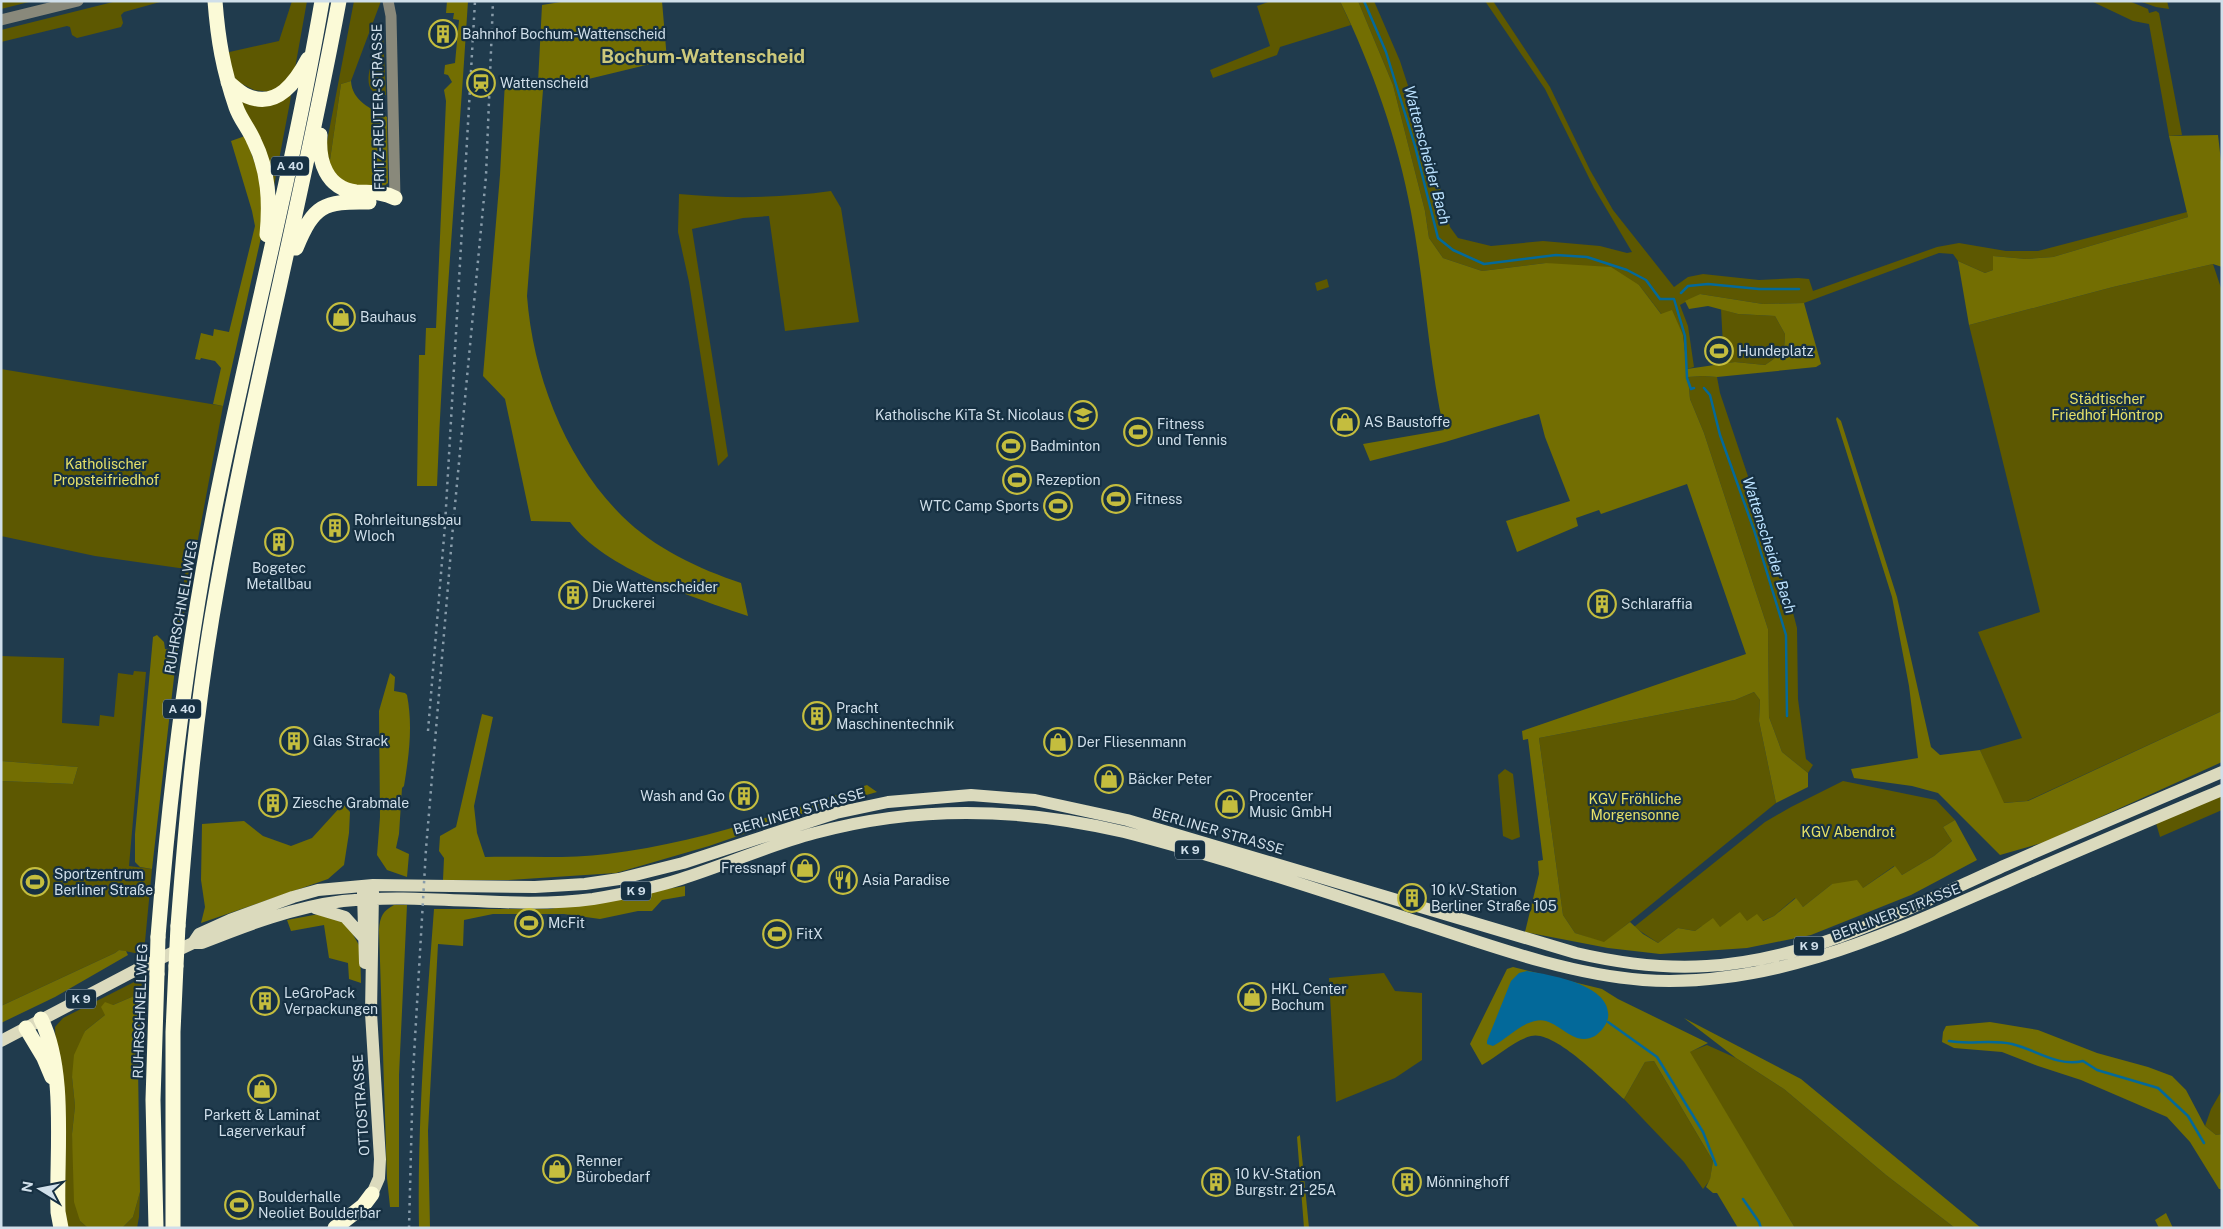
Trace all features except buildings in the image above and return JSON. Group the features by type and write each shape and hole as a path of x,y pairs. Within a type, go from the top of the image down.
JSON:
{"highway":[{"path":"215,1 218,46 228,82 237,109 255,142 268,183 269,206 264,288"},
{"name":"RUHRSCHNELLWEG","path":"156,1228 153,1100 158,936 174,774 201,583 227,450 264,288 315,44 322,1"},
{"name":"A 40","path":"173,1228 173,1032 178,926 186,819 212,618 234,501 326,73 339,1"},
{"path":"228,82 249,97 262,99 281,95 302,71 315,44"},
{"path":"326,73 320,143 320,157 324,170 340,187 354,192 384,192 395,198"},
{"path":"281,282 302,233 315,213 321,208 339,201 384,202 395,198"},
{"path":"41,1019 50,1037 54,1055 57,1094 58,1212 61,1228"},
{"path":"26,1028 44,1058 57,1094"},
{"path":"144,1228 154,1190"},
{"path":"172,1194 182,1228"},
{"path":"335,1228 363,1206 372,1194"}],"main road":[{"name":"BERLINER STRASSE","path":"193,943 198,934 222,924 293,897 324,889 368,885 528,887 586,884 619,879 683,863 836,813 888,802 961,795 1000,796 1035,800 1096,812 1222,847 1508,934 1590,956 1655,966 1707,966 1763,958 1828,940 1873,923 2222,772"},
{"name":"BERLINER STRASSE","path":"1,1041 193,943 202,943 266,919 309,907 368,900 528,902 606,897 682,879 814,833 884,818 971,812 1033,815 1094,824 1501,948 1590,972 1641,980 1696,980 1730,977 1769,970 1846,949 1901,928 2222,790"},
{"path":"926,798 929,814"},
{"name":"OTTOSTRASSE","path":"368,885 371,1013"},
{"name":"OTTOSTRASSE","path":"368,900 364,938 371,1013 380,1159 379,1178 372,1194"},
{"path":"309,907 345,917 364,938"},
{"path":"1501,948 1508,934"}],"street":[{"path":"1,20 78,1"},
{"name":"FRITZ-REUTER-STRASSE","path":"388,1 391,16 395,198"},
{"name":"FRITZ-REUTER-STRASSE","path":"391,16 395,8 395,1"}],"green space":[{"path":"1,1 33,1 1,9"},
{"path":"117,1 160,2 124,12 121,15 123,23 121,27 77,38 72,35 70,27 67,26 1,42 1,30"},
{"path":"292,1 307,1 294,74 287,83 270,92 254,90 238,82 233,76 225,53 279,41"},
{"path":"354,1 381,1 351,81 341,84 329,167 325,152"},
{"path":"1271,1 1340,1 1351,25 1280,47 1277,55 1213,78 1210,70 1270,46 1257,6"},
{"path":"1358,1 1374,1 1400,61 1436,172 1450,227 1458,238 1491,246 1543,241 1600,246 1627,253 1632,252 1594,188 1545,89 1485,1 1493,1 1550,87 1590,170 1613,210 1674,287 1688,277 1703,274 1759,280 1809,279 1813,291 1937,247 1959,243 2006,251 2038,251 2187,212 2188,217 2053,257 2026,259 1993,256 1993,270 1985,273 1958,261 1953,254 1939,253 1804,303 1763,304 1700,294 1680,305 1688,326 1694,367 1687,369 1683,335 1662,315 1639,285 1546,263 1482,271 1443,258 1429,238 1425,211 1393,85"},
{"path":"2091,1 2129,1 2148,9 2149,13 2156,11 2159,13 2182,135 2169,136 2149,24 2133,21"},
{"path":"2139,1 2167,1 2169,9 2156,7"},
{"path":"383,35 386,95 376,93 370,88 369,80 372,61"},
{"path":"291,95 274,186 240,100 279,102"},
{"path":"831,191 841,208 859,322 785,331 769,216 743,218 692,229 728,456 718,466 689,282 678,232 679,194 755,197"},
{"name":"Städtischer Friedhof Höntrop","path":"2213,264 2222,291 2222,711 2027,801 2003,803 1980,750 2022,738 1978,632 2040,612 1969,325 2113,287"},
{"path":"1327,279 1329,287 1317,291 1315,283"},
{"path":"1721,309 1738,314 1775,316 1785,334 1784,352 1765,365 1735,362 1724,364"},
{"name":"Katholischer Propsteifriedhof","path":"1,369 223,406 177,651 173,650 172,642 176,630 186,569 95,556 1,536"},
{"path":"1688,377 1717,377 1720,393 1790,601 1797,628 1798,699 1806,759 1813,765 1808,773 1782,752 1769,717 1768,629 1704,433 1690,399"},
{"path":"1,656 64,658 62,723 99,726 100,715 114,717 118,673 133,675 134,671 146,672 129,866 152,869 144,952 135,953 119,950 1,1006 1,781 73,784 78,767 1,761"},
{"name":"KGV Fröhliche Morgensonne","path":"1754,692 1760,700 1759,721 1776,803 1604,943 1575,933 1563,915 1539,738 1735,700"},
{"path":"1505,769 1513,774 1520,837 1512,840 1503,836 1498,775"},
{"name":"KGV Abendrot","path":"1843,781 1936,800 1955,820 1943,827 1952,841 1934,856 1902,875 1894,866 1863,888 1832,884 1803,907 1795,898 1774,916 1762,921 1747,921 1720,927 1702,926 1695,931 1678,928 1658,943 1634,927 1765,822"},
{"path":"2222,796 2222,810 2160,837 2156,823"},
{"path":"1384,973 1395,991 1422,993 1422,1060 1395,1078 1336,1102 1329,978"},
{"path":"142,978 141,997 134,996 113,1005 105,1015 85,1031 72,1077 75,1106 72,1134 80,1221 88,1228 68,1228 62,1201 55,1027 63,1018"},
{"path":"1707,1045 1736,1058 1784,1089 1886,1175 1955,1228 1795,1228 1689,1052"},
{"path":"1654,1061 1713,1161 1710,1180 1703,1189 1684,1162 1624,1099 1645,1062"},
{"path":"2222,1090 2222,1134 2216,1135 2205,1126 2211,1109"},
{"path":"140,1192 137,1228 122,1228 133,1217"}],"shaded area":[{"path":"447,1 468,1 447,304 437,486 417,486 419,355 425,355 426,328 436,328 446,101 444,90 452,82 448,75 444,74 445,65 455,63 459,20 453,19 454,13 446,13"},
{"path":"567,1 662,1 667,60 543,90 527,296 536,356 555,414 568,442 584,469 602,493 622,516 663,548 693,564 741,583 748,616 677,591 627,568 585,539 570,522 531,521 505,399 483,376 500,175 505,81 538,83 542,5"},
{"path":"1340,1 1358,1 1393,85 1425,211 1429,238 1443,258 1482,271 1546,263 1611,267 1639,285 1661,314 1672,310 1683,335 1687,369 1735,362 1765,365 1784,352 1785,334 1775,316 1738,314 1708,306 1689,309 1685,301 1700,294 1763,304 1804,303 1821,364 1816,367 1717,377 1688,377 1690,399 1704,433 1768,629 1769,717 1782,752 1808,773 1808,787 1776,803 1759,721 1760,700 1754,692 1735,700 1539,738 1563,915 1575,933 1604,942 1630,922 1643,934 1658,943 1678,928 1695,931 1713,918 1720,927 1740,912 1747,921 1757,914 1763,921 1774,916 1796,898 1803,907 1832,884 1857,880 1863,888 1895,866 1902,875 1934,856 1952,841 1943,827 1955,820 1977,860 1911,895 1811,935 1747,948 1660,954 1608,948 1525,932 1539,874 1538,861 1543,860 1528,739 1523,740 1522,731 1746,654 1687,484 1601,514 1599,510 1576,518 1578,526 1517,552 1506,521 1570,501 1545,437 1539,414 1445,442 1370,461 1363,444 1444,430 1434,376 1416,239 1406,185 1383,104 1363,52"},
{"path":"351,81 355,94 363,104 387,117 388,183 383,187 347,186 329,167 341,84"},
{"path":"2218,135 2222,170 2222,267 2213,264 2113,287 1969,325 1958,261 1985,273 1993,270 1993,256 2026,259 2053,257 2188,217 2169,136"},
{"path":"245,136 262,183 262,233 223,406 213,404 221,368 215,361 201,358 200,360 195,359 201,333 213,336 214,329 229,332 255,226 231,141"},
{"path":"1837,417 1841,421 1897,597 1931,747 1940,755 1980,750 2004,803 2028,801 2222,711 2222,762 2045,842 2000,855 1938,793 1912,786 1854,778 1851,769 1918,758 1909,686 1892,597 1836,419"},
{"path":"157,635 164,642 165,649 177,651 152,869 140,867 135,862 135,834 153,637"},
{"path":"390,673 395,677 394,691 407,695 410,718 409,752 404,786 402,788 399,834 396,848 409,854 407,877 387,870 377,855 380,817 379,711"},
{"path":"482,714 493,717 474,806 477,833 485,857 577,856 641,849 674,843 739,826 867,785 877,792 810,811 709,846 616,873 509,880 443,880 444,858 439,851 440,836 456,827"},
{"path":"1,761 78,767 73,784 1,781"},
{"path":"343,804 350,812 344,865 328,879 201,923 205,907 201,880 202,824 244,821 263,836 291,846 312,838"},
{"path":"685,886 685,896 662,900 652,911 638,911 600,919 564,914 493,914 464,920 463,946 438,944 428,1131 430,1228 419,1228 419,1148 425,1028 434,909 550,909"},
{"path":"394,905 407,905 399,1075 399,1207 390,1207 387,1178 379,930 383,914"},
{"path":"319,914 347,924 360,947 361,983 349,979 348,963 329,958 324,925 291,931 287,920"},
{"path":"119,950 126,951 128,955 55,997 1,1023 1,1006"},
{"path":"1513,967 1602,989 1618,999 1708,1043 1690,1052 1795,1228 1738,1228 1717,1193 1713,1193 1706,1187 1710,1179 1713,1161 1654,1061 1645,1062 1624,1099 1580,1059 1553,1041 1541,1036 1524,1038 1482,1065 1470,1044 1507,969"},
{"path":"134,996 141,997 138,1067 140,1192 133,1217 122,1228 88,1228 80,1221 74,1202 72,1134 75,1106 72,1077 74,1055 85,1031 105,1015 101,1007 105,1002 113,1005"},
{"path":"1684,1018 1801,1079 1981,1228 1955,1228 1886,1175 1784,1089 1736,1058"},
{"path":"1990,1022 2038,1030 2097,1053 2148,1067 2172,1076 2186,1090 2205,1126 2216,1135 2222,1134 2222,1189 2219,1189 2190,1142 2167,1117 2081,1080 2002,1052 1954,1048 1942,1042 1946,1026"},
{"path":"1300,1135 1309,1228 1304,1228 1297,1137"},
{"path":"2166,1213 2173,1228 2159,1228 2155,1220"}],"water":[{"path":"1527,971 1564,979 1591,990 1601,997 1607,1007 1608,1018 1603,1028 1595,1036 1586,1039 1571,1035 1543,1020 1535,1021 1519,1028 1493,1046 1487,1044 1511,981 1519,973"}],"waterway":[{"name":"Wattenscheider Bach","path":"1364,1 1386,52 1415,146 1438,238 1453,250 1484,264 1556,255 1587,257 1627,270 1646,280 1660,299 1674,299 1685,336 1687,378 1691,389 1694,388"},
{"path":"1681,293 1688,286 1708,284 1759,289 1799,289"},
{"name":"Wattenscheider Bach","path":"1704,388 1710,395 1720,435 1754,530 1786,635 1787,716"},
{"path":"1608,1022 1657,1057 1703,1132 1716,1165"},
{"name":"Wattenscheider Bach","path":"1949,1041 2012,1044 2064,1062 2083,1061 2097,1070 2158,1088 2188,1116 2204,1143"},
{"path":"1743,1199 1761,1228"}],"railway":[{"path":"428,731 445,525 475,1"},
{"path":"409,1228 413,1073 426,849 453,526 486,176 493,1"}],"place":[{"name":"Bahnhof Bochum-Wattenscheid","path":"443,34"},
{"name":"Wattenscheid","path":"481,83"},
{"name":"Bauhaus","path":"341,317"},
{"name":"Hundeplatz","path":"1719,351"},
{"name":"Katholische KiTa St. Nicolaus","path":"1083,415"},
{"name":"AS Baustoffe","path":"1345,422"},
{"name":"Fitness und Tennis","path":"1138,432"},
{"name":"Badminton","path":"1011,446"},
{"name":"Rezeption","path":"1017,480"},
{"name":"Fitness","path":"1116,499"},
{"name":"WTC Camp Sports","path":"1058,506"},
{"name":"Rohrleitungsbau Wloch","path":"335,528"},
{"name":"Bogetec Metallbau","path":"279,542"},
{"name":"Die Wattenscheider Druckerei","path":"573,595"},
{"name":"Schlaraffia","path":"1602,604"},
{"name":"Pracht Maschinentechnik","path":"817,716"},
{"name":"Glas Strack","path":"294,741"},
{"name":"Der Fliesenmann","path":"1058,742"},
{"name":"Bäcker Peter","path":"1109,779"},
{"name":"Wash and Go","path":"744,796"},
{"name":"Ziesche Grabmale","path":"273,803"},
{"name":"Procenter Music GmbH","path":"1230,804"},
{"name":"Fressnapf","path":"805,868"},
{"name":"Asia Paradise","path":"843,880"},
{"name":"Sportzentrum Berliner Straße","path":"35,882"},
{"name":"10 kV-Station Berliner Straße 105","path":"1412,898"},
{"name":"McFit","path":"529,923"},
{"name":"FitX","path":"777,934"},
{"name":"HKL Center Bochum","path":"1252,997"},
{"name":"LeGroPack Verpackungen","path":"265,1001"},
{"name":"Parkett & Laminat Lagerverkauf","path":"262,1089"},
{"name":"Renner Bürobedarf","path":"557,1169"},
{"name":"10 kV-Station Burgstr. 21-25A","path":"1216,1182"},
{"name":"Mönninghoff","path":"1407,1182"},
{"name":"Boulderhalle Neoliet Boulderbar","path":"239,1205"}],"district":[{"name":"Bochum-Wattenscheid","path":"703,56"}]}
